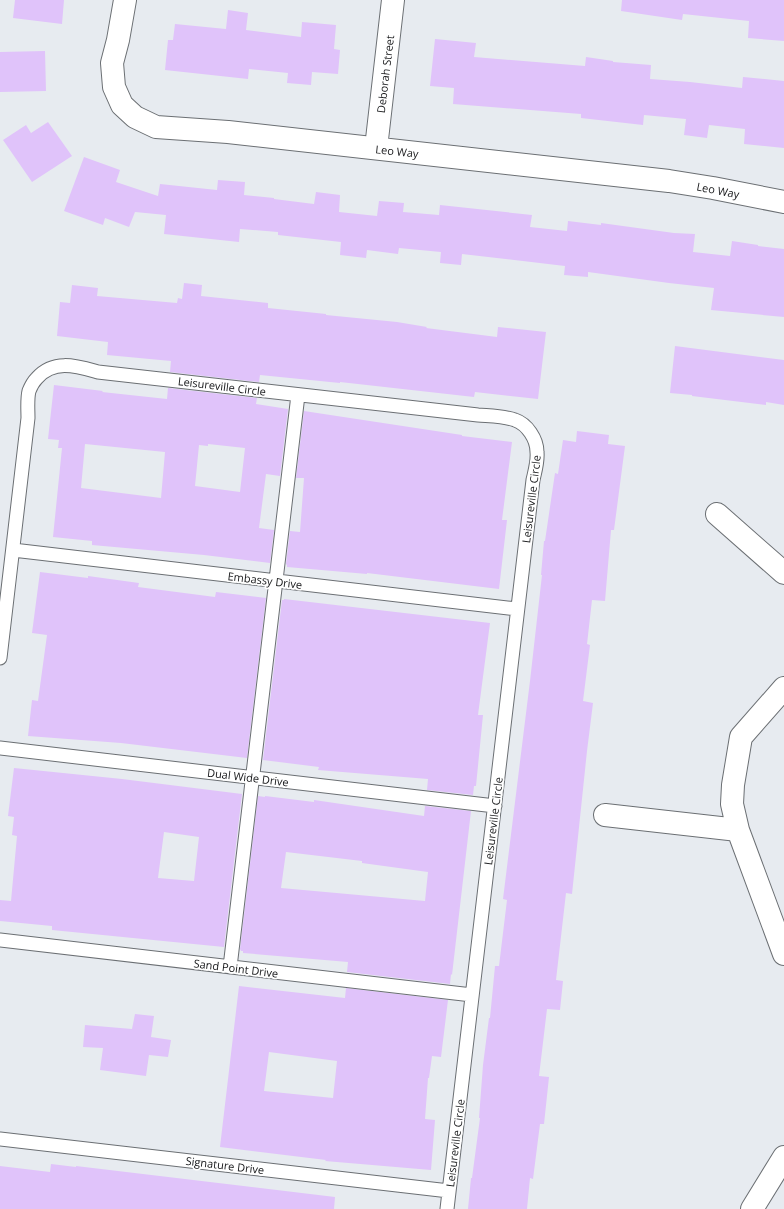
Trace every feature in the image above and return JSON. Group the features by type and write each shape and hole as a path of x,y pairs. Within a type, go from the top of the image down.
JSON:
{"street":[{"name":"Leo Way","path":"124,0 118,40 112,63 114,87 122,105 135,117 156,127 228,132 669,181 784,202"},
{"name":"Deborah Street","path":"376,148 393,0"},
{"path":"717,514 784,573"},
{"path":"782,940 738,830 732,804 733,785 741,737 784,688"},
{"path":"605,815 738,830"},
{"path":"752,1209 784,1157"}],"lane":[{"name":"Leisureville Circle","path":"0,658 28,418 29,391 34,381 43,372 52,367 63,365 80,367 98,372 514,419 522,423 530,432 538,451 517,609 447,1209"},
{"path":"230,967 298,395"},
{"name":"Embassy Drive","path":"12,550 517,609"},
{"name":"Dual Wide Drive","path":"0,748 495,806"},
{"name":"Sand Point Drive","path":"0,940 472,995"},
{"name":"Signature Drive","path":"0,1139 449,1191"}],"building":[{"path":"15,0 64,0 62,24 13,18"},
{"path":"622,0 784,0 784,41 748,38 749,21 683,14 682,20 621,11"},
{"path":"228,10 248,13 246,30 301,37 302,22 336,25 334,49 340,50 338,74 312,72 311,85 287,83 288,73 249,69 248,79 165,70 168,40 173,40 175,24 226,29"},
{"path":"435,39 476,43 474,57 585,66 586,57 613,62 651,65 650,79 742,88 743,77 784,81 784,148 744,144 745,129 709,125 707,138 684,135 686,119 644,115 643,125 581,118 581,114 453,104 454,88 430,86"},
{"path":"45,51 46,91 0,92 0,52"},
{"path":"48,122 72,156 32,182 3,140 26,125 31,133"},
{"path":"84,157 120,170 116,182 158,196 160,184 217,190 218,180 245,182 244,195 314,204 316,192 340,195 339,212 377,216 379,201 404,203 403,212 439,215 440,205 532,215 530,227 567,231 568,221 601,225 601,223 674,233 695,234 693,252 730,256 732,241 784,249 784,317 711,310 714,288 588,272 588,277 564,275 565,266 462,254 461,265 440,263 441,252 399,248 398,254 367,250 366,258 340,255 341,242 278,235 278,232 240,229 239,242 164,234 166,215 135,212 129,227 105,218 103,225 64,211"},
{"path":"184,283 202,285 201,296 268,303 268,308 397,322 427,327 426,328 497,337 498,327 546,332 538,399 475,392 474,397 340,382 260,375 259,382 170,372 171,361 107,355 108,342 57,336 60,302 70,303 72,285 98,288 97,296 177,303 178,298 182,299"},
{"path":"675,346 784,360 784,405 766,402 766,405 670,393"},
{"path":"54,385 167,399 168,388 257,398 256,404 288,409 280,476 266,474 259,528 274,530 270,563 204,555 92,545 92,541 53,537 62,448 58,448 59,440 48,439","holes":["85,444 165,452 161,498 81,488","208,444 245,448 240,492 195,486 199,445 208,446"]},
{"path":"304,411 462,436 512,442 502,520 507,520 499,589 367,573 287,567 286,564 290,531 300,532 304,478 296,478"},
{"path":"577,431 609,435 608,444 625,446 614,530 611,530 605,601 592,600 587,644 590,645 583,701 593,703 572,894 566,893 556,980 563,981 560,1010 547,1009 539,1076 549,1077 544,1124 540,1124 533,1179 530,1178 527,1209 468,1209 480,1118 483,1065 490,1018 495,966 499,966 507,900 503,899 530,681 542,575 544,541 555,473 558,474 563,440 576,442"},
{"path":"40,572 88,578 88,576 139,583 138,587 215,597 216,592 266,598 247,758 121,743 28,736 32,700 38,701 47,635 32,633"},
{"path":"284,599 490,623 478,715 483,715 476,786 474,786 473,795 427,790 428,779 318,770 319,767 263,760 282,600"},
{"path":"14,768 122,779 242,794 224,947 52,930 52,926 0,921 0,900 11,901 17,836 12,835 14,817 8,816","holes":["164,832 199,837 194,881 158,878"]},
{"path":"258,796 314,802 314,800 424,816 425,806 471,811 450,984 347,972 348,962 243,953 240,949","holes":["286,852 362,861 362,863 428,872 425,901 281,888"]},
{"path":"239,986 345,998 346,988 448,1000 441,1057 432,1056 428,1078 425,1119 435,1120 431,1170 325,1161 326,1160 220,1147","holes":["269,1052 337,1061 333,1098 264,1091"]},
{"path":"135,1014 154,1016 151,1037 171,1040 168,1057 149,1055 146,1076 100,1070 103,1048 83,1047 85,1025 132,1029"},
{"path":"51,1164 335,1197 334,1209 0,1209 0,1166 50,1172"}]}
